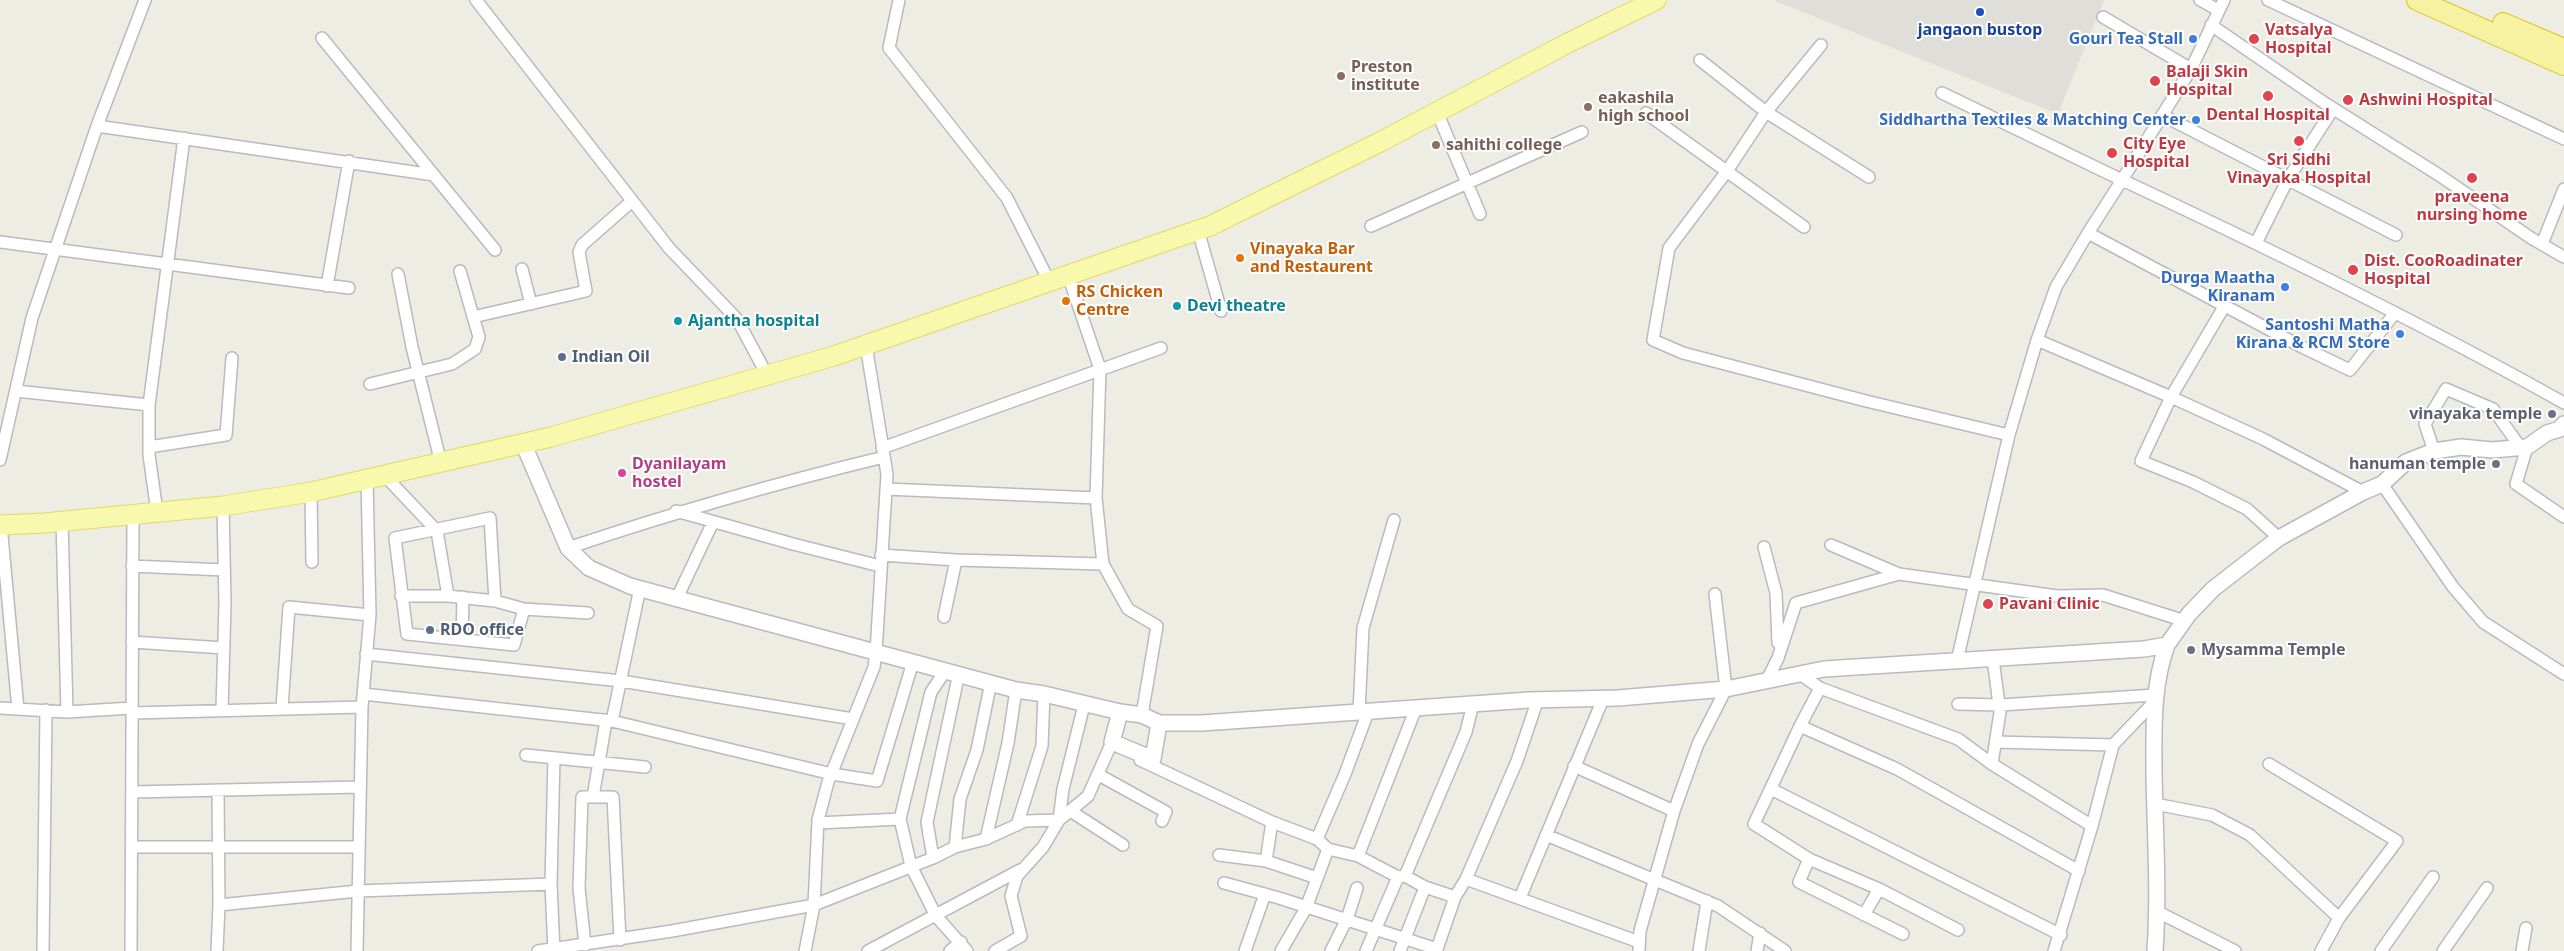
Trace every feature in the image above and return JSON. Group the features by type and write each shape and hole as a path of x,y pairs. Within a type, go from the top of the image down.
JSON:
{"highway":[{"path":"2417,0 2564,65"},
{"path":"2449,0 2564,49"}],"main road":[{"path":"1,525 223,506 311,492 386,477 523,443 767,375 866,345 1198,230 1362,151 1656,0"}],"street":[{"path":"0,460 32,318 97,126 145,0"},
{"path":"476,0 669,248 737,318 767,375"},
{"path":"899,0 889,48 1007,198 1049,282"},
{"path":"1957,661 1973,585 2010,435 2037,340 2056,287 2191,69 2221,5 2200,0"},
{"path":"2268,0 2564,139"},
{"path":"2104,17 2191,69"},
{"path":"2211,25 2333,109 2439,175 2564,257"},
{"path":"322,38 495,250"},
{"path":"1821,45 1766,112 1727,171 1668,248 1653,340 1692,355 1866,401 2010,435"},
{"path":"1700,60 1766,112 1869,177"},
{"path":"1942,92 2395,312 2564,403"},
{"path":"2256,243 2288,179 2333,109"},
{"path":"1437,112 1469,182 1480,214"},
{"path":"1646,113 1804,226"},
{"path":"2162,115 2396,235"},
{"path":"97,126 434,175"},
{"path":"1371,226 1582,132"},
{"path":"157,512 153,495 149,447 149,405 184,138"},
{"path":"327,286 348,161"},
{"path":"2542,244 2564,189"},
{"path":"473,318 586,291 579,252 582,245 632,201"},
{"path":"1198,230 1221,311"},
{"path":"2088,233 2350,370 2395,312"},
{"path":"0,242 349,288"},
{"path":"522,269 531,304"},
{"path":"370,384 452,364 475,349 479,337 460,271"},
{"path":"398,274 418,372 441,463"},
{"path":"1068,275 1100,369 1096,498 1103,564 1128,609 1157,626 1142,715"},
{"path":"2225,305 2171,397 2141,461 2194,482 2247,509 2279,538"},
{"path":"2037,340 2171,397 2263,439 2363,492"},
{"path":"804,951 814,906 818,823 832,774 874,667 876,652 880,560 887,474 866,345"},
{"path":"568,548 676,511 883,453 1100,369 1161,348"},
{"path":"149,447 226,435 232,358"},
{"path":"2434,452 2425,424 2446,390 2493,409 2524,447"},
{"path":"16,391 149,405"},
{"path":"2155,951 2158,912 2154,804 2154,699 2159,668 2167,645 2185,621 2213,589 2279,538 2363,492 2382,484 2406,462 2434,452 2461,447 2492,450 2524,447 2547,433 2563,428"},
{"path":"523,443 568,548 589,568 640,588 1016,690 1044,694 1084,705 1142,715 1159,723 1364,712 1538,699 1603,699 1726,689 1824,669 2144,649 2167,645"},
{"path":"2524,447 2516,484 2564,517"},
{"path":"386,477 437,531 448,596"},
{"path":"357,951 362,707 370,615 367,480"},
{"path":"2382,484 2453,587 2483,622 2564,674"},
{"path":"886,489 1096,498"},
{"path":"311,492 312,562"},
{"path":"222,709 224,648 223,506"},
{"path":"676,511 713,522 880,560 1103,564"},
{"path":"132,951 133,515"},
{"path":"494,601 490,518 437,531 395,538 407,634 462,638 514,645 524,609"},
{"path":"1317,839 1345,774 1364,712 1363,628 1394,520"},
{"path":"62,521 67,712"},
{"path":"677,598 713,522"},
{"path":"1,525 18,709"},
{"path":"1831,545 1899,574 2057,596 2103,596 2185,621"},
{"path":"1764,547 1776,594 1778,658"},
{"path":"944,617 956,560"},
{"path":"132,566 224,570"},
{"path":"1767,680 1778,658 1796,602 1899,574"},
{"path":"593,797 609,721 621,681 640,588"},
{"path":"1466,879 1520,898 1639,946 1654,878 1674,811 1698,744 1726,689 1715,594"},
{"path":"401,596 463,597 494,601 524,609 588,613"},
{"path":"462,638 463,597"},
{"path":"282,708 289,607 370,615"},
{"path":"132,642 224,648"},
{"path":"366,654 621,681 853,719"},
{"path":"1992,764 2000,705 1993,659"},
{"path":"363,694 609,721 832,774 877,781 913,662"},
{"path":"950,951 964,946 936,916 911,866 900,818 931,692 953,672"},
{"path":"933,858 927,822 953,672"},
{"path":"1800,674 1820,688 1958,739 1992,764 2092,826"},
{"path":"955,847 960,799 977,750 991,682"},
{"path":"1820,688 1754,824 1808,859 1879,889 1958,930"},
{"path":"986,839 1008,743 1016,690"},
{"path":"1017,825 1042,746 1044,694"},
{"path":"1224,883 1347,919 1376,931 1406,938 1436,950 1455,897 1466,879 1517,761 1538,699"},
{"path":"1520,898 1603,699"},
{"path":"1958,704 2000,705 2154,699"},
{"path":"2054,951 2092,826 2113,745 2154,699"},
{"path":"1366,951 1466,732 1473,704"},
{"path":"995,951 1021,936 1011,896 1017,876 1043,847 1059,820 1064,789 1084,705"},
{"path":"133,713 222,709 362,707"},
{"path":"0,708 67,712 132,708 133,713"},
{"path":"1358,856 1416,708"},
{"path":"44,951 46,710"},
{"path":"538,951 554,951 814,906 933,858 955,847 986,839 1025,821 1059,820 1072,812 1088,796 1099,775 1111,744 1120,712"},
{"path":"1111,744 1153,759 1159,723"},
{"path":"1800,726 1897,769 2079,871"},
{"path":"1996,742 2113,745"},
{"path":"1111,744 1272,822 1317,839 1328,849 1358,856 1425,887 1455,897"},
{"path":"526,754 645,767"},
{"path":"554,758 551,884 554,951"},
{"path":"2269,764 2397,841 2339,918 2321,951"},
{"path":"1574,766 1674,811"},
{"path":"1099,775 1166,812 1162,821"},
{"path":"132,792 360,787"},
{"path":"1771,789 2060,935"},
{"path":"217,951 219,905 218,790"},
{"path":"585,945 579,888 582,797 612,797 623,939 626,951"},
{"path":"2154,804 2212,815 2250,835 2339,918"},
{"path":"1072,812 1123,845"},
{"path":"818,823 900,818"},
{"path":"1266,861 1272,822"},
{"path":"1546,835 1718,906 1785,951"},
{"path":"132,847 359,847"},
{"path":"1281,951 1306,908 1328,849"},
{"path":"1219,855 1266,861 1316,878"},
{"path":"1808,859 1799,882 1903,934"},
{"path":"868,951 1024,868"},
{"path":"2381,951 2433,877"},
{"path":"219,905 358,891 551,884"},
{"path":"1400,951 1425,887"},
{"path":"1331,951 1347,919 1357,888"},
{"path":"2443,951 2486,888"},
{"path":"1864,915 1879,889"},
{"path":"1245,951 1265,894"},
{"path":"1699,951 1707,901"},
{"path":"2158,912 2236,951"},
{"path":"2522,951 2526,928"},
{"path":"1757,951 1760,933"}],"shaded area":[{"path":"2104,0 2058,114 1775,1"}],"place":[{"name":"jangaon bustop","path":"1980,12"},
{"name":"Gouri Tea Stall","path":"2193,39"},
{"name":"Vatsalya Hospital","path":"2254,39"},
{"name":"Preston institute","path":"1341,76"},
{"name":"Balaji Skin Hospital","path":"2155,81"},
{"name":"Dental Hospital","path":"2268,96"},
{"name":"Ashwini Hospital","path":"2348,100"},
{"name":"eakashila high school","path":"1588,107"},
{"name":"Siddhartha Textiles & Matching Center","path":"2196,120"},
{"name":"Sri Sidhi Vinayaka Hospital","path":"2299,141"},
{"name":"sahithi college","path":"1436,145"},
{"name":"City Eye Hospital","path":"2112,153"},
{"name":"praveena nursing home","path":"2472,178"},
{"name":"Vinayaka Bar and Restaurent","path":"1240,258"},
{"name":"Dist. CooRoadinater Hospital","path":"2353,270"},
{"name":"Durga Maatha Kiranam","path":"2285,287"},
{"name":"RS Chicken Centre","path":"1066,301"},
{"name":"Devi theatre","path":"1177,306"},
{"name":"Ajantha hospital","path":"678,321"},
{"name":"Santoshi Matha Kirana & RCM Store","path":"2400,334"},
{"name":"Indian Oil","path":"562,357"},
{"name":"vinayaka temple","path":"2552,414"},
{"name":"hanuman temple","path":"2496,464"},
{"name":"Dyanilayam hostel","path":"622,473"},
{"name":"Pavani Clinic","path":"1988,604"},
{"name":"RDO office","path":"430,630"},
{"name":"Mysamma Temple","path":"2191,650"}]}
